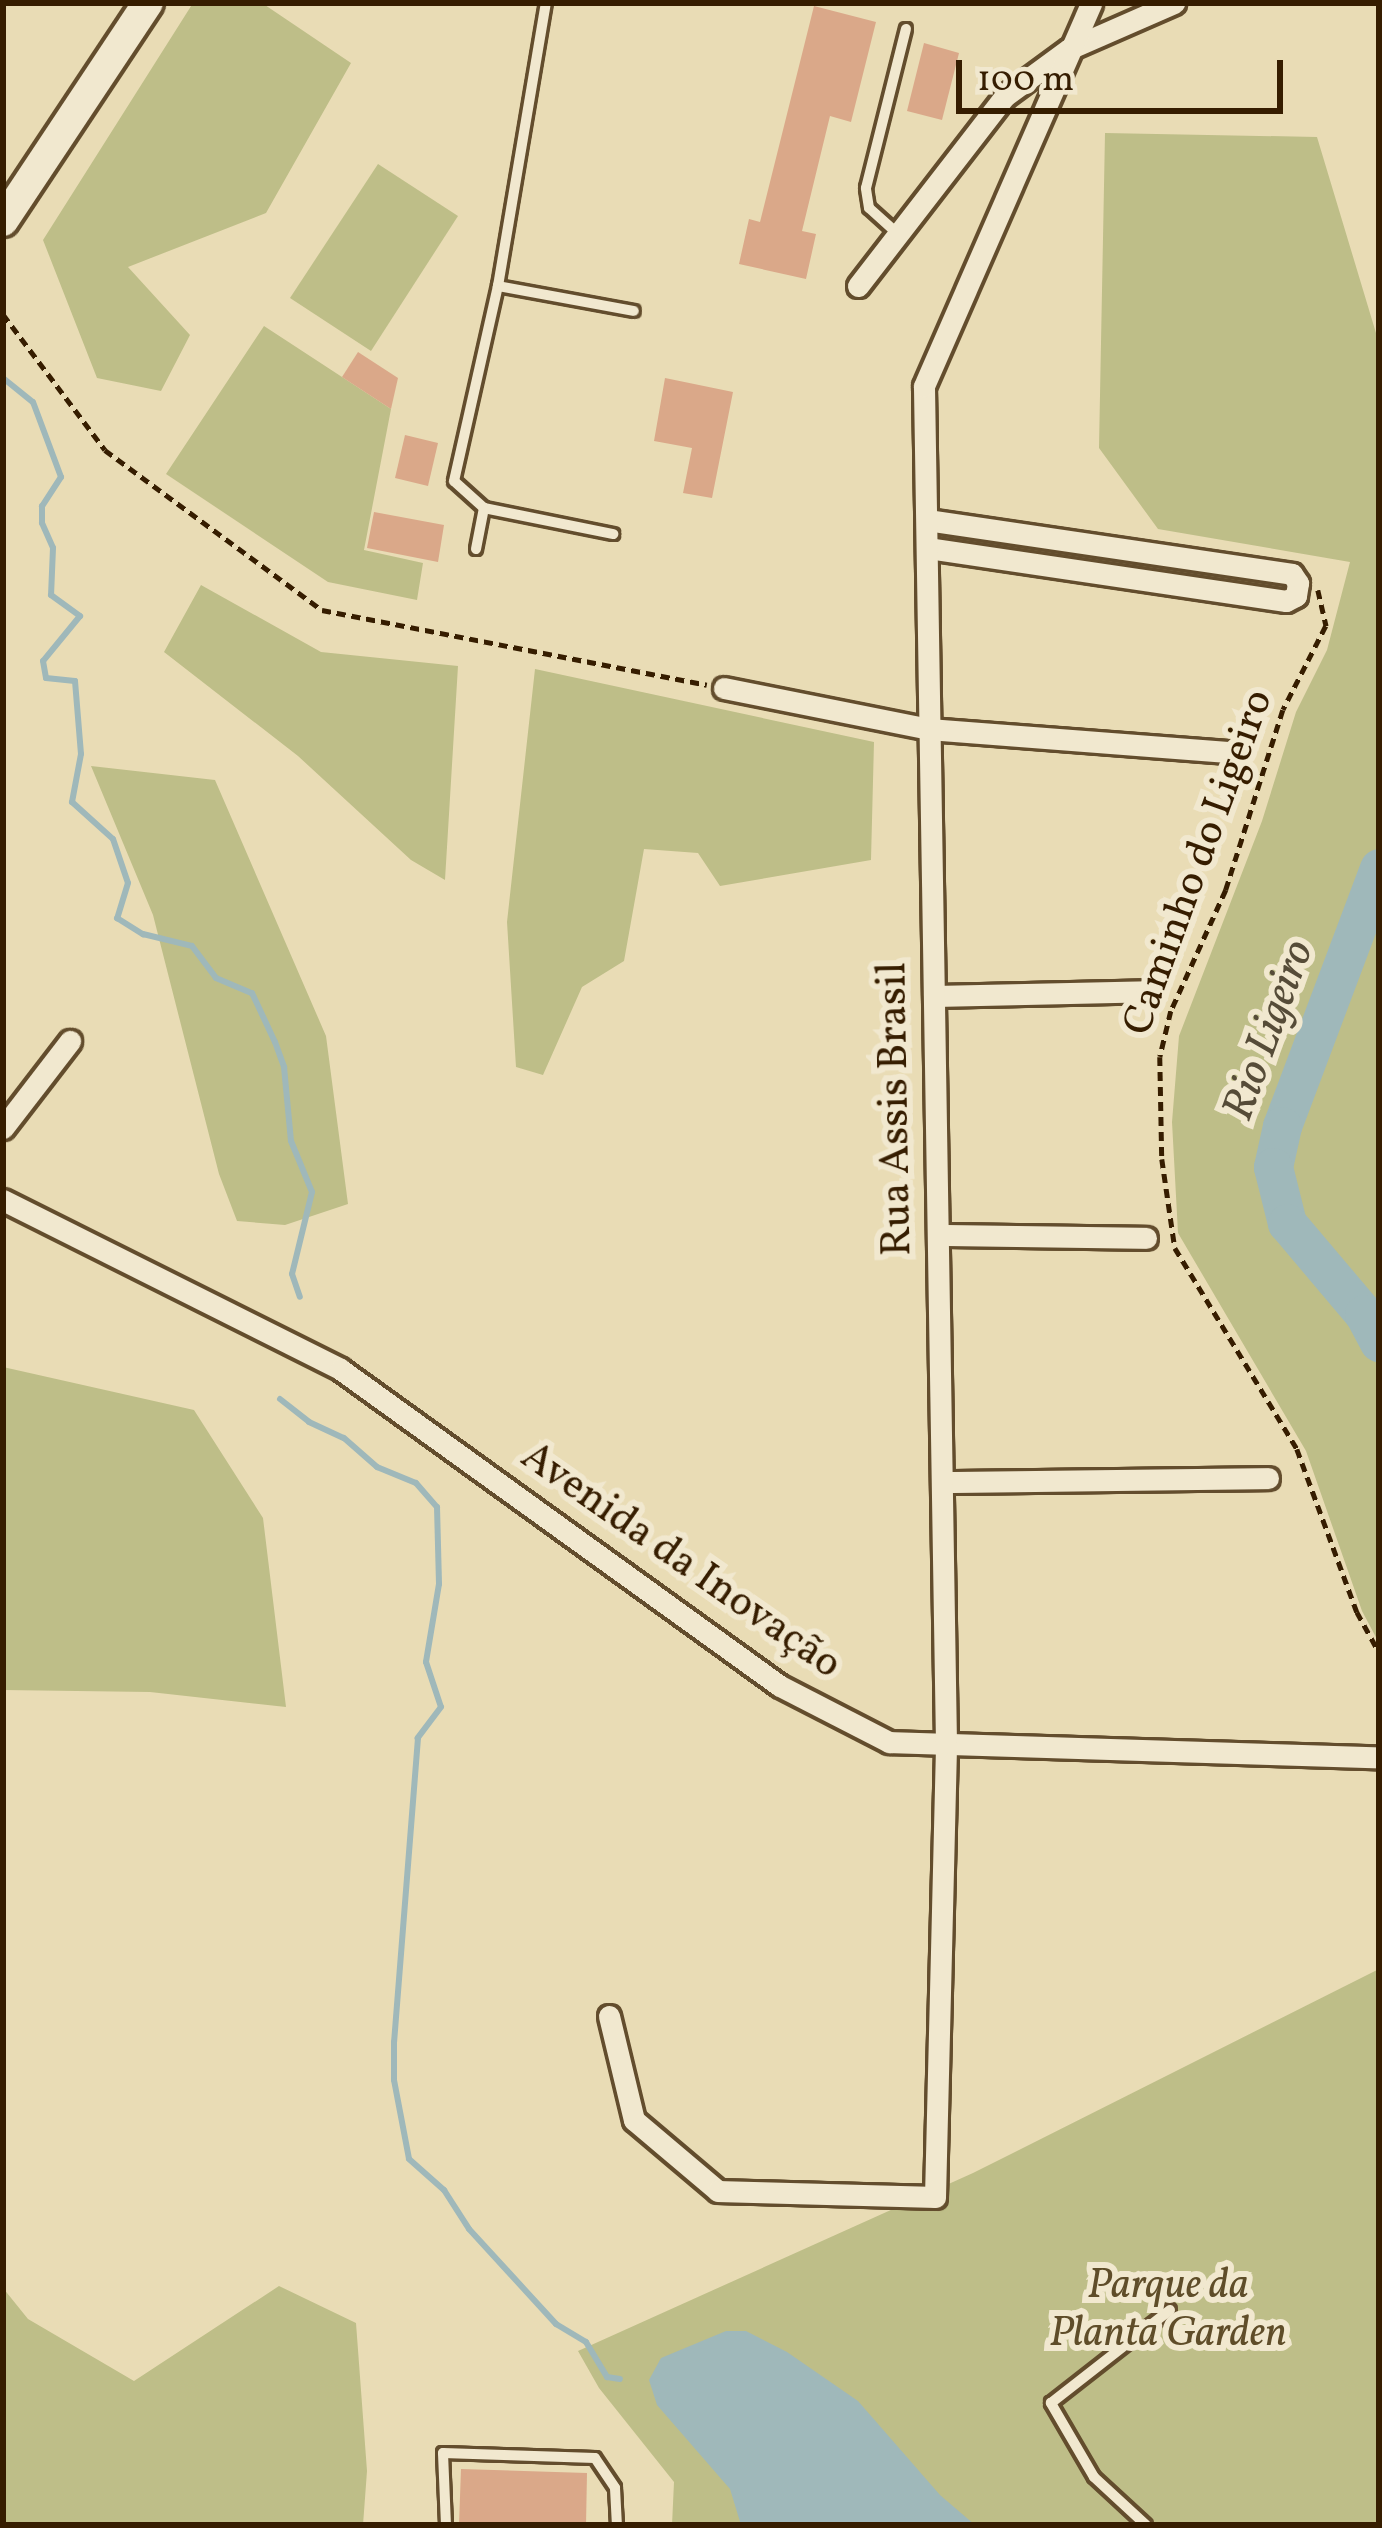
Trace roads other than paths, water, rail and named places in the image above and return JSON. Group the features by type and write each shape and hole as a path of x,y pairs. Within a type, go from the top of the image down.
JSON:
{"main road":[{"path":"3,221 148,3"}],"street":[{"name":"Rua Assis Brasil","path":"609,2016 634,2120 718,2191 935,2197 946,1743 924,386 1091,3"},
{"path":"1069,49 1174,3"},
{"name":"Rua Assis Brasil","path":"858,286 1004,96 1069,49"},
{"path":"927,520 1292,574 1298,583 1296,596 1286,601 927,548"},
{"path":"724,688 929,729 1230,752"},
{"path":"934,996 1149,991"},
{"path":"3,1128 70,1041"},
{"name":"Avenida da Inovação","path":"3,1200 340,1369 780,1686 890,1742 1379,1757"},
{"path":"939,1235 1146,1238"},
{"path":"944,1481 1268,1478"}],"lane":[{"path":"546,3 498,286 454,482 484,508 613,534"},
{"path":"898,234 869,208 866,188 906,29"},
{"path":"498,286 634,310"},
{"path":"476,549 484,508"},
{"path":"1146,2525 1094,2477 1051,2403 1170,2309"},
{"path":"446,2525 442,2453 595,2458 615,2488 616,2525"}],"water":[{"path":"726,2331 746,2331 787,2352 858,2401 940,2495 975,2525 741,2525 730,2489 657,2405 649,2380 661,2358"}],"waterway":[{"path":"3,378 33,402 61,477 42,506 42,523 53,548 51,595 80,616 43,661 46,678 75,681 81,754 72,802 113,839 128,883 117,918 143,934 192,946 216,978 252,993 275,1042 284,1067 291,1141 312,1192 292,1274 300,1297"},
{"name":"Rio Ligeiro","path":"1379,868 1282,1126 1273,1167 1287,1223 1364,1314 1379,1342"},
{"path":"280,1399 309,1422 344,1438 377,1467 416,1483 437,1507 439,1584 426,1662 441,1707 418,1738 394,2042 394,2080 409,2159 444,2190 469,2229 556,2324 586,2342 607,2377 620,2379"}],"park label":[{"name":"Parque da Planta Garden","path":"1168,2311"}]}
